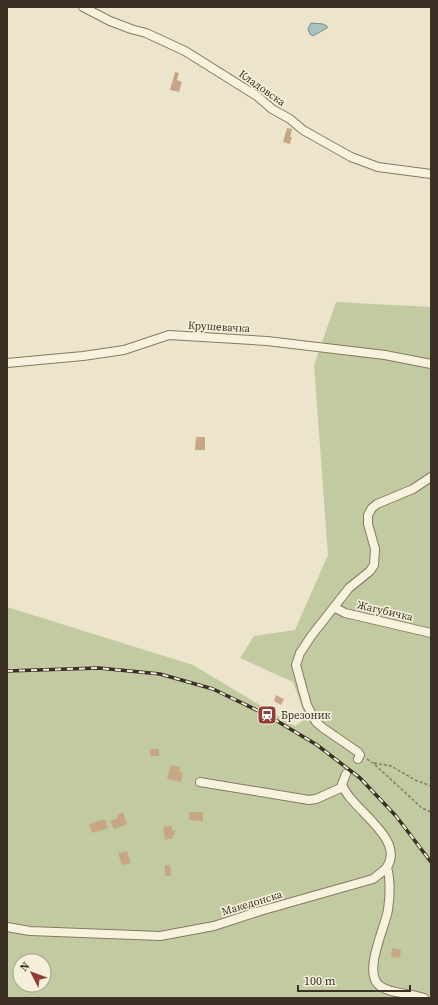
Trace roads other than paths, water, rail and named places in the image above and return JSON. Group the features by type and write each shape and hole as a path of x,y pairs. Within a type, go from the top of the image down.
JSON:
{"street":[{"name":"Кладовска","path":"83,7 110,21 146,33 185,51 257,96 272,109 303,130 350,158 378,167 431,174"},
{"name":"Крушевачка","path":"7,363 83,356 124,350 169,335 267,341 385,355 431,364"},
{"path":"359,757 358,752 354,748 316,722 307,705 296,665 300,654 312,634 349,588 370,571 374,565 375,548 368,524 368,515 372,508 376,504 413,489 431,477"},
{"name":"Жагубичка","path":"334,607 345,613 431,633"},
{"path":"346,774 342,784 346,792 380,830 391,849 387,868 389,874 390,895 388,912 374,962 374,980 384,989 424,998"},
{"path":"200,782 308,800 316,799 344,787"},
{"name":"Македонска","path":"7,927 30,931 160,936 214,926 260,911 373,879 387,868"}],"water":[{"path":"311,23 323,24 327,26 327,28 313,36 310,34 308,29"}],"railway":[{"path":"7,671 99,668 160,674 213,689 267,715 317,745 360,778 396,816 431,862"}],"place":[{"name":"Брезоник","path":"267,715"}]}
